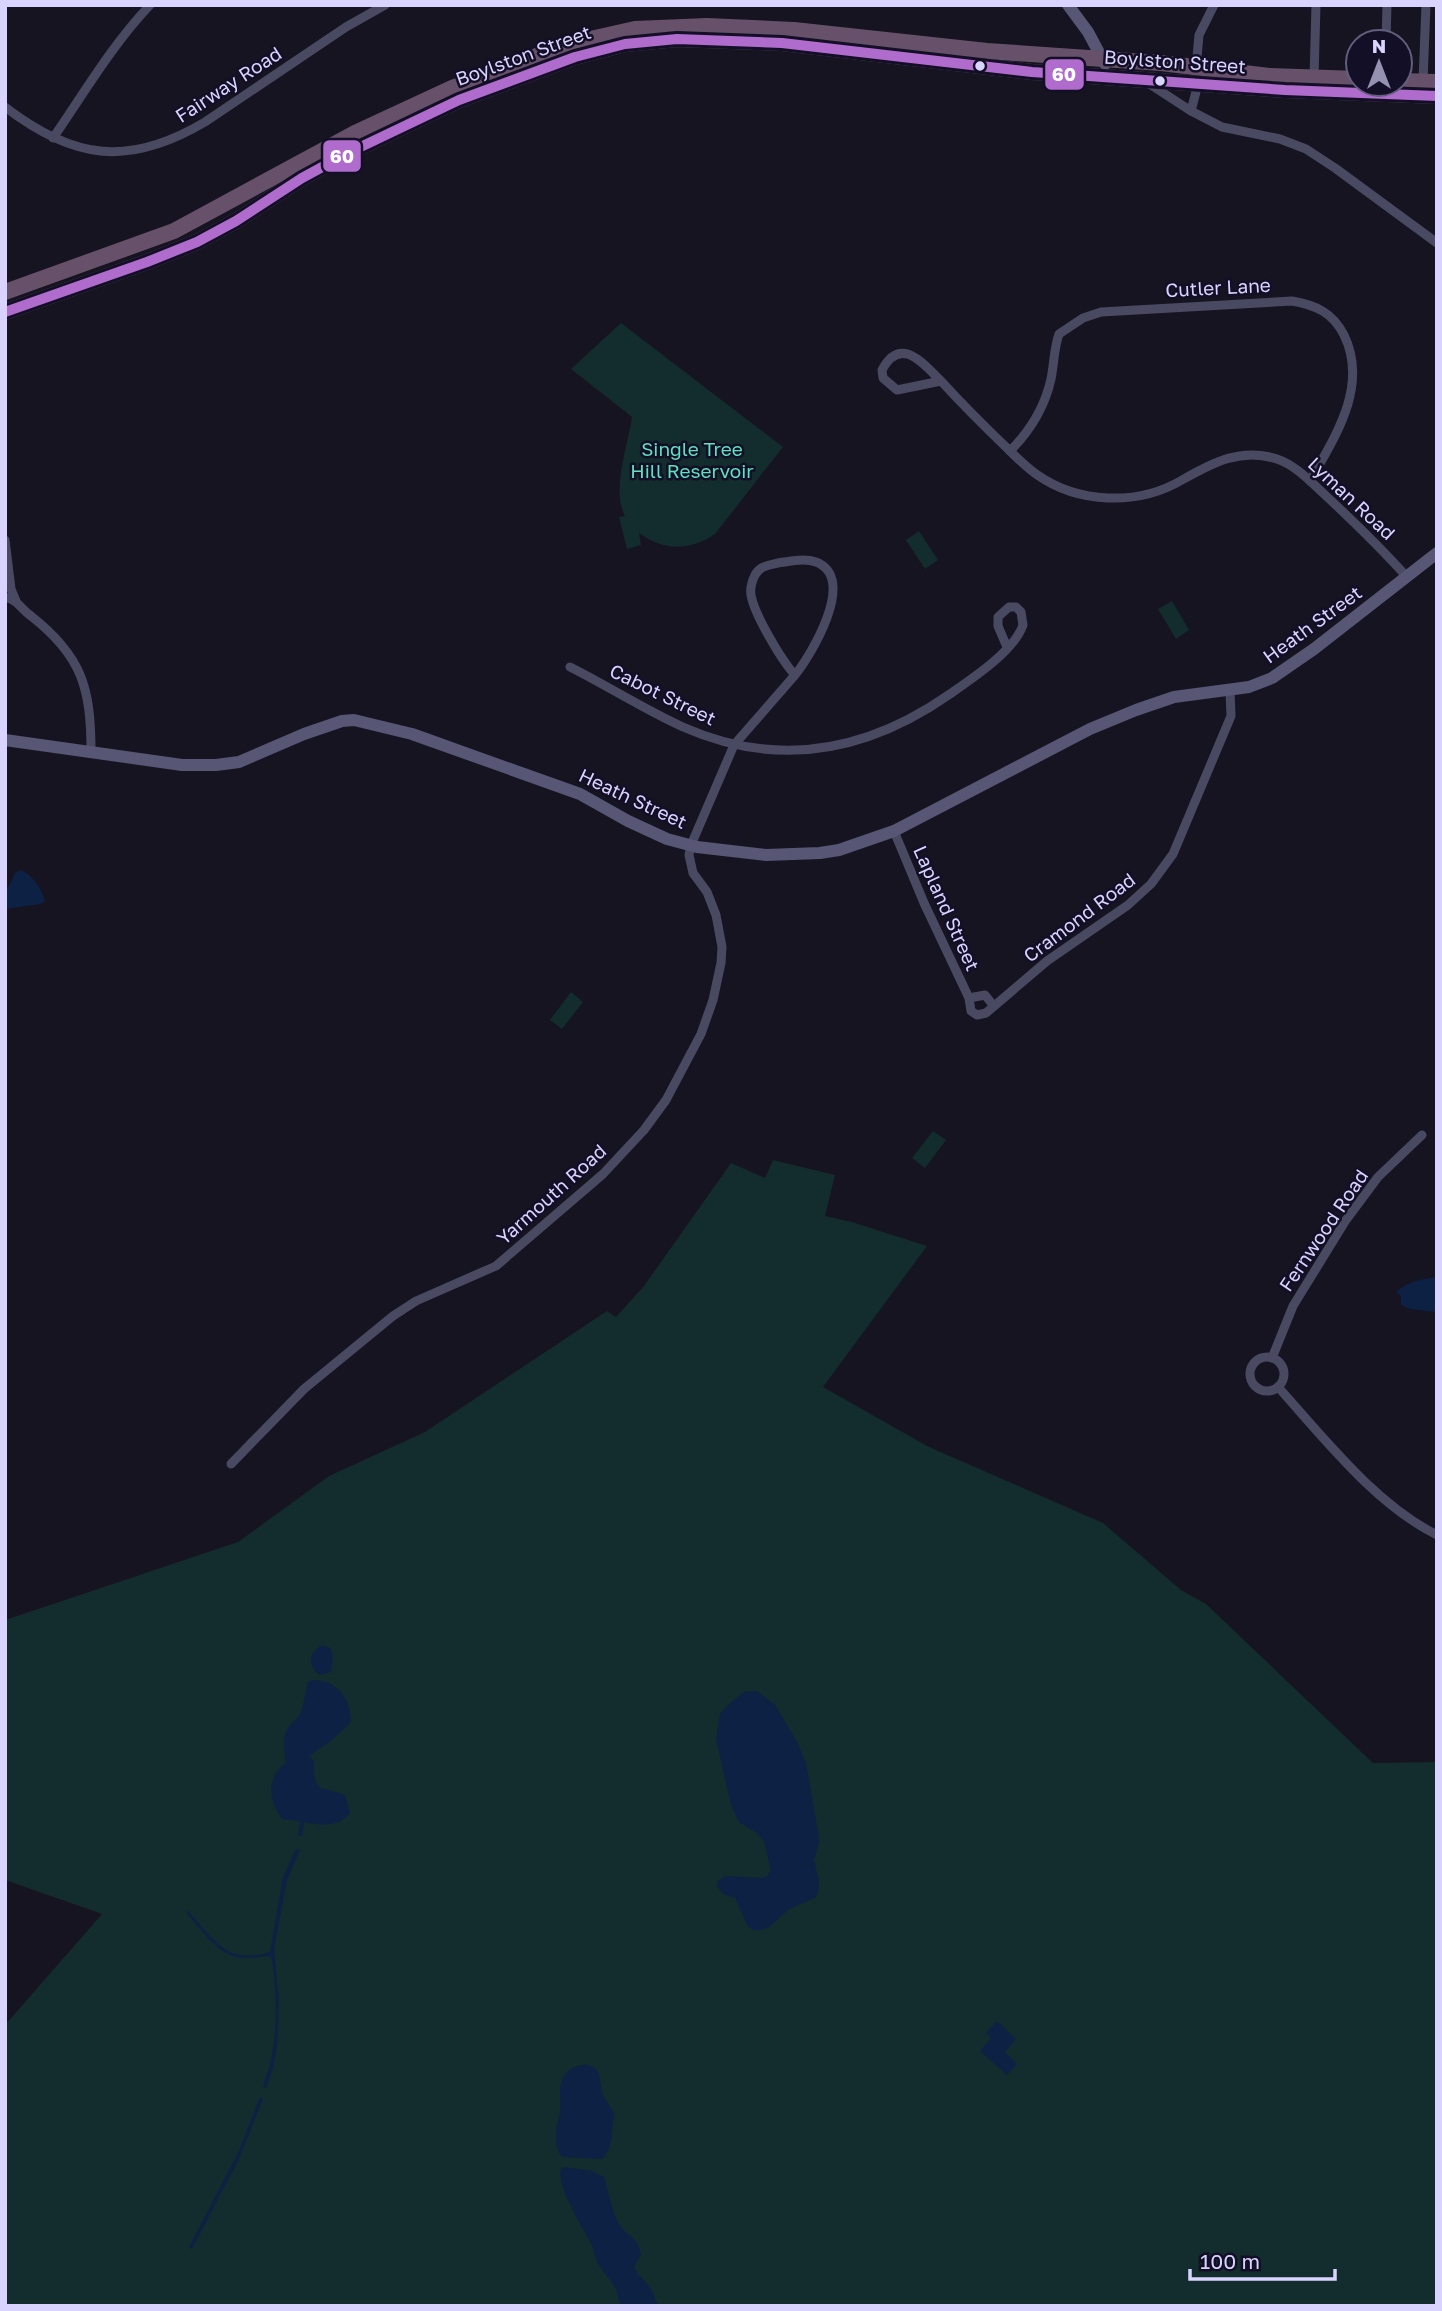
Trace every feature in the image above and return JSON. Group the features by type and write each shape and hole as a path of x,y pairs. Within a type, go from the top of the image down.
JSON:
{"highway":[{"name":"Boylston Street","path":"5,292 174,231 348,137 420,102 518,62 602,35 663,27 742,27 830,33 987,51 1103,59 1302,91 1437,96"},
{"name":"Boylston Street","path":"5,312 197,242 348,153 459,100 541,68 616,46 677,39 792,44 993,69 1142,80 1197,76 1344,79"}],"street":[{"path":"53,138 129,27 150,5"},
{"name":"Fairway Road","path":"5,107 67,145 113,153 145,150 183,135 346,27 385,5"},
{"path":"1068,5 1088,32 1113,78"},
{"path":"1191,111 1201,28 1214,5"},
{"path":"1314,78 1316,5"},
{"path":"1386,28 1387,5"},
{"path":"1426,5 1430,81"},
{"path":"1142,80 1191,111 1230,130 1280,139 1306,149 1437,243"},
{"name":"Cutler Lane","path":"1010,451 1020,441 1041,407 1051,380 1059,334 1083,318 1101,312 1292,301 1315,307 1332,317 1345,336 1354,365 1353,387 1346,411 1333,441 1310,481"},
{"name":"Lyman Road","path":"941,382 897,390 883,378 882,370 893,357 912,354 929,367 981,425 1036,475 1088,496 1121,498 1151,494 1166,489 1213,463 1244,454 1279,459 1310,481 1351,518 1406,576"},
{"path":"5,540 11,589 16,600 25,612 50,631 68,650 80,673 88,697 91,752"},
{"name":"Heath Street","path":"5,740 182,765 229,764 250,758 304,734 342,721 354,720 412,734 580,794 667,839 766,855 805,855 839,850 894,831 1090,729 1136,710 1174,697 1230,691 1272,678 1314,649 1437,553"},
{"path":"691,845 734,746 795,675 807,661 820,636 832,590 825,568 810,561 764,567 756,573 751,587 756,608 784,662 795,675"},
{"path":"5,597 16,600"},
{"name":"Cabot Street","path":"570,667 682,727 734,746 805,750 836,747 903,723 966,683 1007,647"},
{"name":"Cramond Road","path":"993,1005 1047,961 1128,905 1151,884 1173,855 1231,716 1230,691"},
{"name":"Lapland Street","path":"894,831 962,987 970,998 971,1011 977,1015 986,1013 993,1005 985,995 970,998"},
{"name":"Yarmouth Road","path":"231,1464 304,1390 393,1315 416,1301 496,1266 603,1174 644,1130 666,1100 696,1043 713,1000 721,963 722,947 716,915 707,892 693,873 689,855 691,845"},
{"name":"Fernwood Road","path":"1422,1135 1378,1177 1346,1220 1293,1306 1272,1358 1262,1358 1254,1364 1250,1374 1251,1379 1262,1390 1278,1387 1363,1478 1416,1525 1437,1535"},
{"path":"1272,1358 1281,1364 1284,1373 1278,1387"}],"green space":[{"name":"Single Tree Hill Reservoir","path":"621,323 783,447 715,534 696,544 667,546 639,533 641,545 627,549 619,517 625,516 621,505 620,481 632,417 571,369"},
{"path":"919,531 938,560 925,569 906,540"},
{"path":"1172,601 1189,630 1176,639 1158,609"},
{"path":"571,992 583,1002 562,1029 550,1020"},
{"path":"933,1131 946,1140 925,1168 912,1158"},
{"path":"773,1160 835,1175 825,1216 927,1246 823,1387 929,1447 1103,1523 1181,1590 1206,1604 1373,1763 1437,1762 1437,2306 5,2306 5,2025 102,1914 5,1880 5,1620 238,1542 329,1476 425,1432 607,1311 616,1317 644,1286 731,1163 765,1178"}],"water":[{"path":"21,870 36,883 45,901 5,909 5,889 15,873"},
{"path":"1437,1277 1437,1312 1410,1309 1401,1305 1401,1296 1396,1292 1401,1288 1415,1281"},
{"path":"323,1645 330,1648 333,1656 331,1672 320,1675 313,1668 311,1659 314,1651"},
{"path":"313,1680 336,1687 348,1706 351,1722 309,1756 314,1761 315,1779 319,1787 345,1795 350,1813 346,1818 329,1824 304,1822 302,1836 298,1836 300,1821 282,1819 274,1804 271,1789 275,1775 286,1763 286,1733 299,1716 308,1682"},
{"path":"757,1691 775,1705 806,1763 818,1832 819,1843 814,1860 819,1881 815,1898 789,1909 769,1927 753,1930 748,1926 735,1898 723,1894 717,1886 718,1881 726,1876 762,1878 771,1871 764,1842 757,1833 739,1822 731,1805 716,1739 720,1714 744,1692"},
{"path":"296,1849 300,1850 287,1880 274,1949 279,2001 277,2045 266,2088 263,2087 275,2035 276,1995 271,1956 245,1958 229,1955 208,1939 186,1912 188,1911 214,1940 231,1952 255,1955 270,1952 283,1877"},
{"path":"997,2021 1016,2039 1005,2052 1017,2064 1007,2075 980,2051 991,2038 986,2033"},
{"path":"586,2064 596,2069 599,2074 602,2093 614,2113 611,2141 602,2159 564,2157 560,2155 556,2144 560,2086 571,2068"},
{"path":"260,2097 263,2099 238,2161 192,2249 189,2247 239,2151"},
{"path":"564,2167 592,2171 604,2177 619,2224 640,2248 641,2255 634,2267 661,2306 621,2306 616,2289 598,2264 591,2243 566,2195 560,2176"}],"transit line":[{"name":"60","path":"5,312 197,242 348,153 459,100 575,57 625,44 677,39 782,43 1032,72 1285,90 1437,96"}]}
